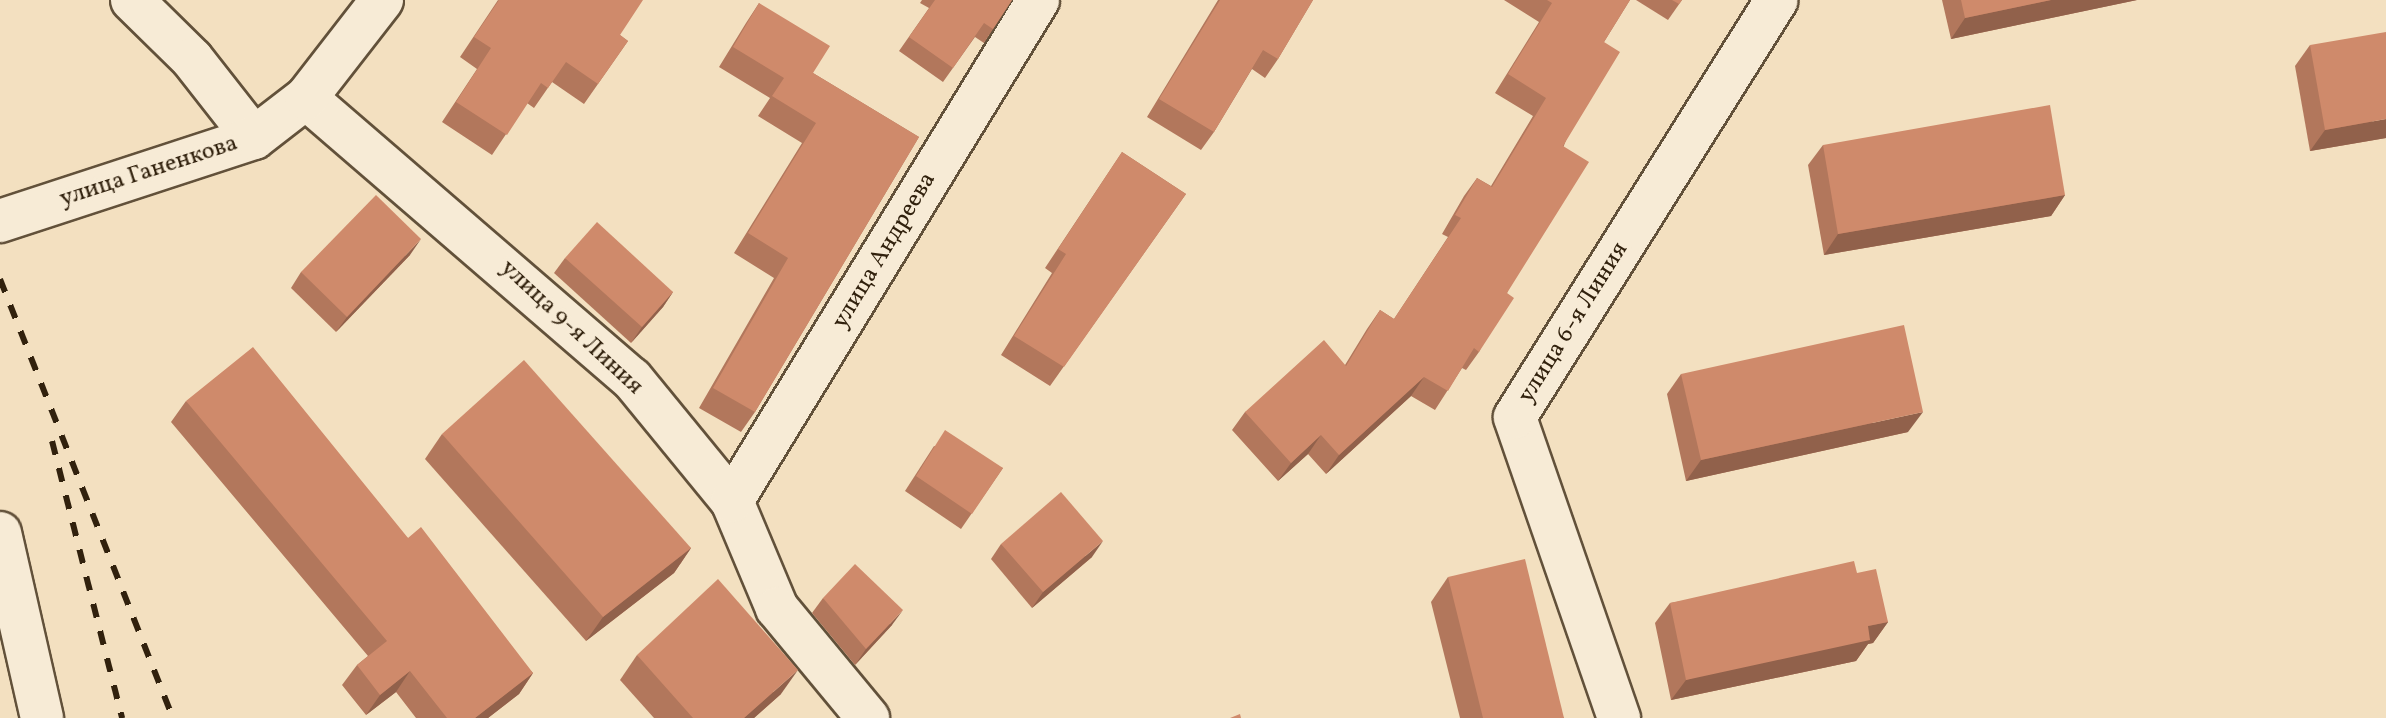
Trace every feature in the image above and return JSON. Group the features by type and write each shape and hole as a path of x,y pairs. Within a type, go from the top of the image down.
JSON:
{"street":[{"path":"132,0 192,59 254,138"},
{"name":"улица Ганенкова","path":"0,221 254,138 306,98 382,0"},
{"name":"улица Андреева","path":"732,501 1038,0"},
{"name":"улица 6-я Линия","path":"1619,718 1515,417 1777,0"},
{"name":"улица 9-я Линия","path":"306,98 632,379 732,501 777,608 868,718"},
{"path":"0,533 42,718"}],"building":[{"path":"499,0 643,0 620,35 628,41 598,84 566,62 548,88 541,83 507,135 456,102 491,48 474,37"},
{"path":"935,0 1012,0 993,29 984,23 953,68 909,37"},
{"path":"1220,0 1313,0 1278,59 1263,50 1214,132 1159,99"},
{"path":"1547,0 1630,0 1604,42 1620,52 1563,146 1589,162 1507,293 1514,298 1479,352 1474,348 1448,391 1424,377 1339,455 1321,435 1291,463 1245,412 1324,340 1346,366 1380,310 1394,319 1461,218 1455,215 1477,178 1492,187 1546,98 1508,74 1552,3"},
{"path":"1961,0 2051,0 1965,18"},
{"path":"759,3 830,46 813,73 919,137 755,412 713,388 788,258 748,233 816,123 772,96 784,78 733,47"},
{"path":"2386,32 2386,119 2325,130 2310,45"},
{"path":"2050,105 2065,195 1838,234 1823,145"},
{"path":"1122,152 1186,194 1064,367 1014,336 1066,254 1058,249"},
{"path":"376,195 421,239 347,317 301,272"},
{"path":"597,222 673,292 642,327 565,258"},
{"path":"1904,325 1923,412 1701,460 1681,374"},
{"path":"253,347 408,538 421,527 533,673 475,718 447,718 410,671 380,695 357,665 387,641 186,401"},
{"path":"524,360 691,548 603,617 442,434"},
{"path":"945,430 1003,468 972,514 916,476"},
{"path":"1061,492 1103,541 1043,592 1001,544"},
{"path":"1525,559 1564,718 1483,718 1448,577"},
{"path":"1854,561 1857,573 1876,569 1888,622 1868,626 1870,640 1686,680 1670,603"},
{"path":"855,564 903,610 866,649 823,598"},
{"path":"718,579 798,670 744,718 693,718 637,655"}],"railway":[{"path":"0,279 173,718"},
{"path":"52,441 122,718"}]}
